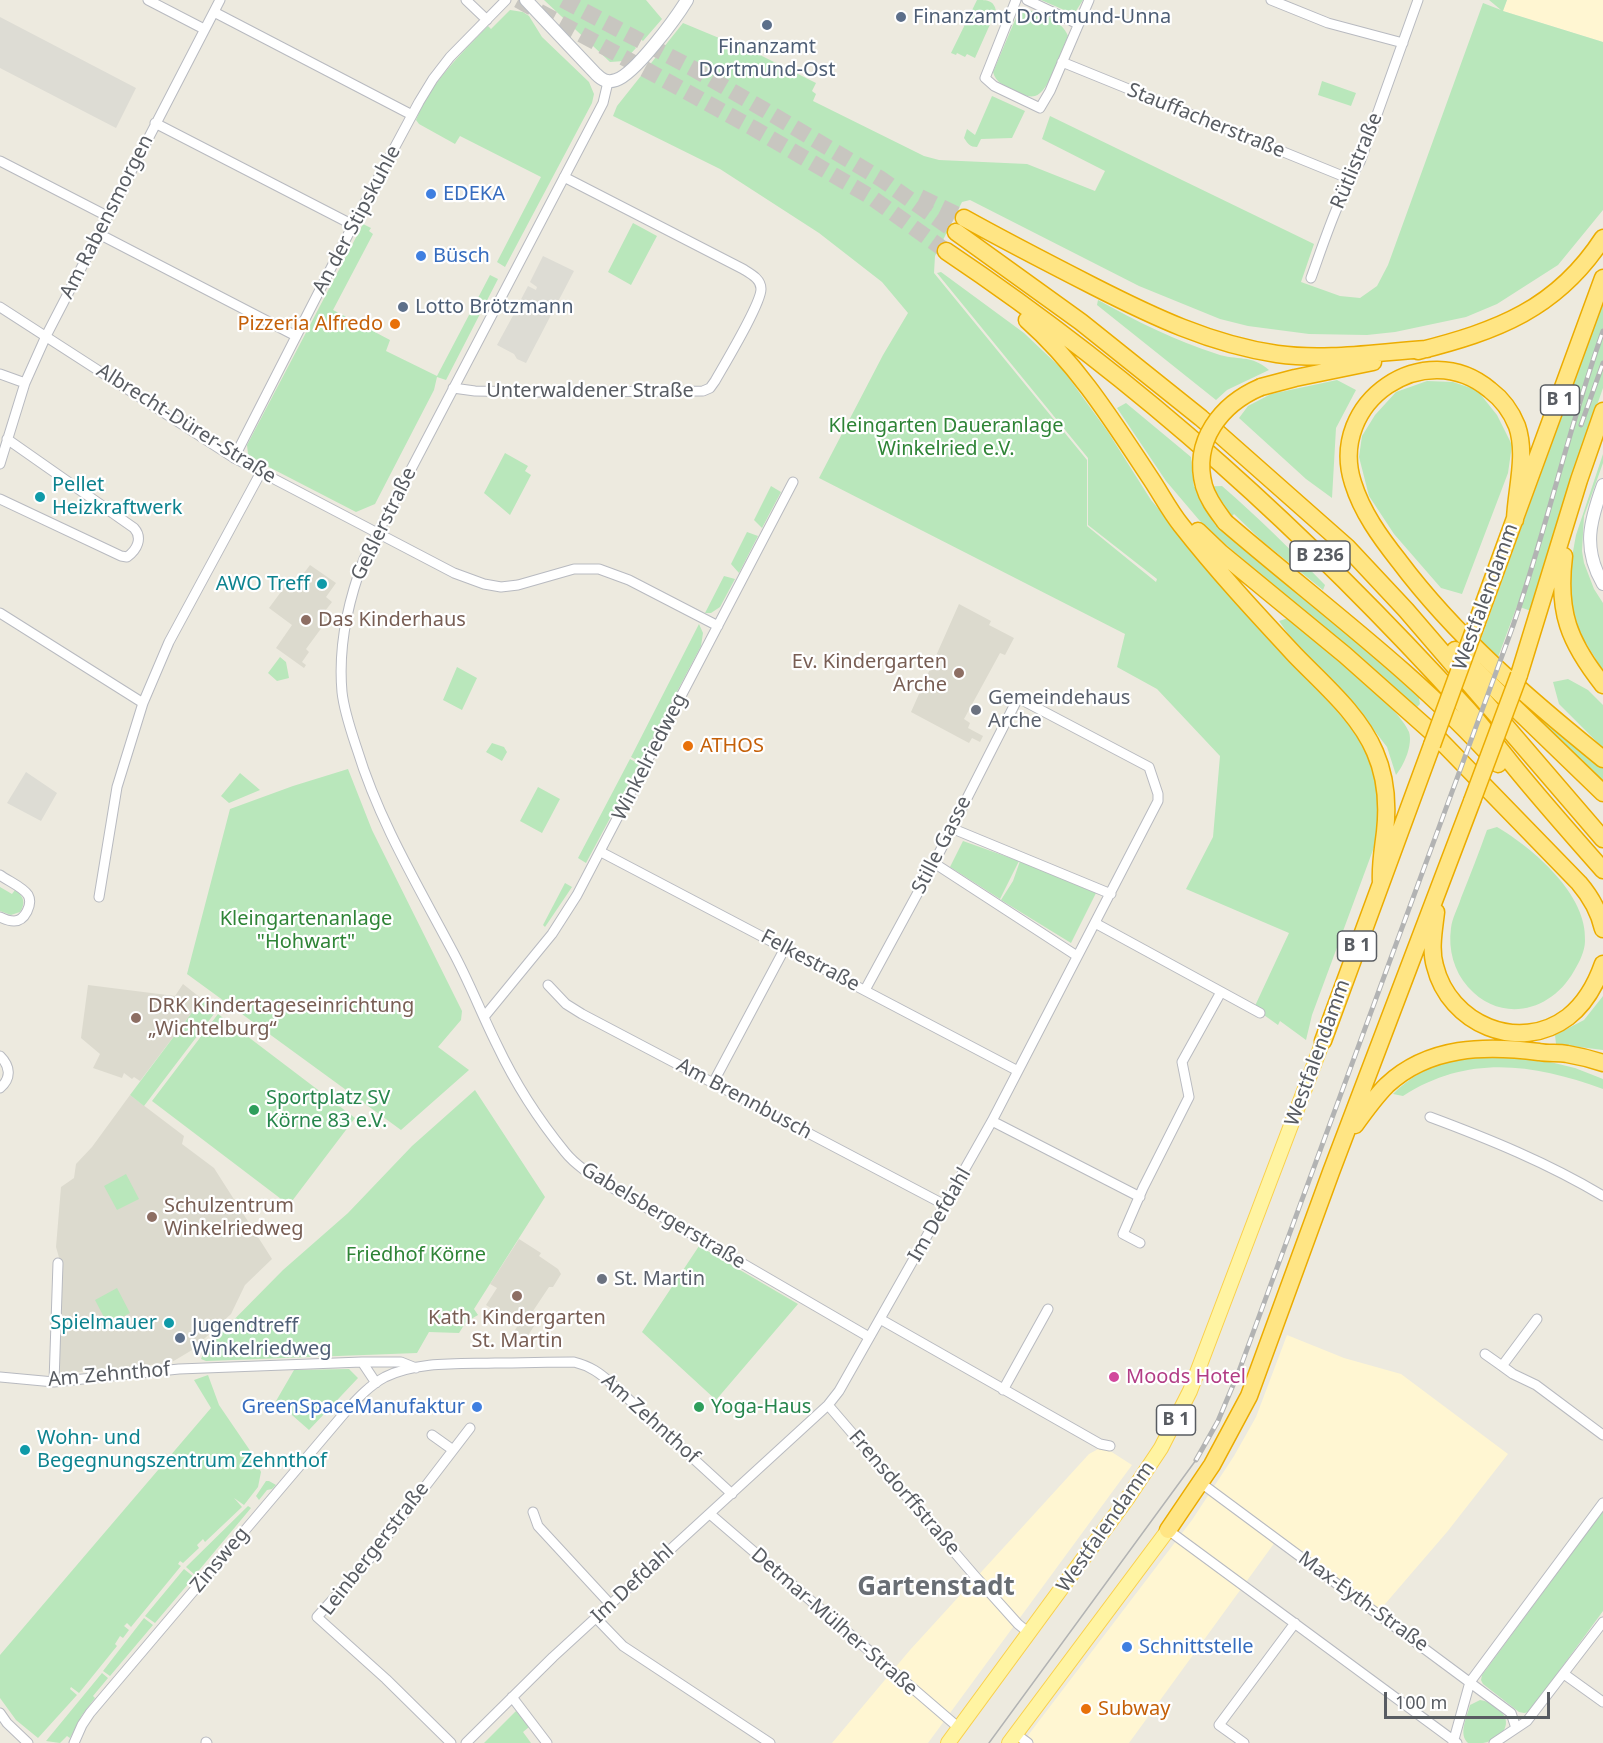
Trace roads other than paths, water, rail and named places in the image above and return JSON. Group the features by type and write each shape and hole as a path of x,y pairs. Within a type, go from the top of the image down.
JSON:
{"highway":[{"name":"B 236","path":"1427,349 1353,356 1307,356 1278,354 1221,342 1143,312 1030,255 960,225 1201,418 1347,547 1406,610 1603,839"},
{"path":"1551,810 1517,785 1462,724 1409,675 1358,630 1225,522 1211,502 1204,486 1202,458 1207,437 1215,421 1228,407 1248,393 1261,387 1456,342 1498,326 1534,309 1560,290 1581,268 1603,237"},
{"name":"B 236","path":"1156,487 1063,355 1027,320 974,278 946,251 992,282 1119,377 1246,485 1359,594 1466,709 1603,870"},
{"name":"Westfalendamm","path":"1323,1041 1603,278"},
{"path":"1515,520 1515,497 1521,458 1517,427 1511,413 1498,396 1468,376 1452,371 1424,370 1395,380 1368,402 1352,432 1349,463 1352,481 1359,498 1378,533 1447,620 1531,700 1603,759"},
{"name":"B 1","path":"1168,1530 1221,1451 1249,1396 1522,665 1566,520 1603,411"},
{"path":"1156,487 1180,524 1226,579 1366,735 1381,767 1387,802 1385,836 1380,863 1381,882"},
{"path":"1156,487 1221,553 1345,656 1435,735 1580,883 1594,904 1603,930"},
{"path":"1566,520 1562,581 1565,616 1569,633 1577,649 1603,685"},
{"path":"1406,610 1424,620 1603,793"},
{"path":"1439,887 1433,945 1434,965 1440,982 1455,1005 1480,1025 1496,1031 1513,1033 1535,1031 1552,1026 1568,1017 1582,1004 1598,980 1603,964"},
{"path":"1343,1140 1386,1086 1410,1068 1456,1051 1481,1048 1565,1053 1603,1063"},
{"path":"1544,1053 1603,1073"}],"main road":[{"name":"Westfalendamm","path":"948,1743 1147,1471 1181,1410 1212,1337 1323,1041"},
{"name":"B 1","path":"1012,1738 1084,1646 1168,1530"}],"street":[{"path":"148,0 204,29"},
{"name":"Am Rabensmorgen","path":"0,463 25,383 46,336 220,0"},
{"path":"466,0 487,20"},
{"name":"An der Stipskuhle","path":"234,458 353,225 433,79 450,57 506,0"},
{"path":"526,0 596,74 608,82 622,77 652,46 668,28 687,0"},
{"path":"1016,0 985,78 994,86 1041,108 1089,0"},
{"path":"1028,0 1078,24"},
{"path":"1271,0 1328,23 1403,43"},
{"name":"Rütlistraße","path":"1311,278 1350,178 1360,162 1418,0"},
{"path":"214,12 412,115"},
{"name":"Stauffacherstraße","path":"1062,62 1350,178"},
{"name":"Geßlerstraße","path":"484,1017 452,950 408,871 385,823 360,761 342,693 343,639 353,591 364,558 603,103 608,82"},
{"path":"155,123 353,225"},
{"path":"0,161 107,216"},
{"name":"Unterwaldener Straße","path":"453,388 475,391 533,392 702,391 710,388 715,381 742,331 760,296 761,287 757,278 564,177"},
{"path":"99,234 296,336"},
{"name":"Albrecht-Dürer-Straße","path":"0,307 234,458 454,573 484,584 501,586 518,585 574,569 599,569 629,580 718,626"},
{"path":"0,374 25,383"},
{"path":"0,499 121,556 127,557 137,546 138,532 134,528 7,439"},
{"path":"99,897 117,786 143,703 169,642 261,472"},
{"name":"Winkelriedweg","path":"484,1017 558,924 601,852 793,482"},
{"path":"1603,485 1591,520 1590,532 1592,557 1603,585"},
{"path":"0,613 143,703"},
{"name":"Stille Gasse","path":"865,990 934,863 1018,698"},
{"name":"Im Defdahl","path":"466,1743 596,1618 828,1405 839,1391 992,1121 1158,801 1149,766 1018,698"},
{"path":"951,828 1111,894"},
{"name":"Felkestraße","path":"601,852 1018,1071"},
{"path":"934,863 1077,956"},
{"path":"0,875 26,893 29,902 28,909 21,919 14,921 0,917"},
{"path":"1095,923 1260,1013"},
{"path":"713,1083 785,948"},
{"name":"Am Brennbusch","path":"548,985 566,1004 945,1205"},
{"path":"1140,1243 1123,1234 1189,1097 1182,1062 1221,992"},
{"name":"Gabelsbergerstraße","path":"484,1017 534,1111 566,1154 579,1166 869,1338"},
{"path":"0,1056 7,1063 9,1070 6,1082 0,1088"},
{"path":"1430,1117 1502,1144 1574,1179 1603,1196"},
{"path":"992,1121 1140,1197"},
{"path":"54,1382 58,1263"},
{"path":"1003,1390 1048,1309"},
{"path":"1502,1366 1537,1318"},
{"path":"880,1319 1100,1444 1110,1446"},
{"path":"1485,1354 1513,1374 1536,1385 1603,1435"},
{"path":"362,1362 376,1383"},
{"name":"Am Zehnthof","path":"0,1377 54,1382 179,1369 362,1362 401,1362 416,1368"},
{"name":"Am Zehnthof","path":"376,1383 399,1372 461,1363 574,1362 585,1365 612,1384 732,1494"},
{"name":"Zinsweg","path":"74,1743 90,1713 347,1410 363,1392 376,1383"},
{"name":"Frensdorffstraße","path":"828,1405 988,1591 1029,1634"},
{"name":"Leinbergerstraße","path":"451,1743 386,1679 317,1617 372,1556 470,1428"},
{"path":"432,1435 453,1450"},
{"name":"Max-Eyth-Straße","path":"1201,1483 1511,1713 1516,1728"},
{"path":"1168,1530 1455,1742 1470,1682 1603,1503"},
{"path":"533,1512 538,1526 611,1605"},
{"name":"Detmar-Mülher-Straße","path":"710,1514 959,1728"},
{"path":"596,1618 623,1646 770,1743"},
{"path":"1499,1741 1527,1721 1603,1622"},
{"path":"1244,1743 1219,1725 1295,1623"},
{"path":"1564,1674 1603,1702"},
{"path":"512,1697 547,1743"},
{"path":"0,1713 28,1743"},
{"path":"1012,1738 1028,1743"}],"tunnel":[{"path":"518,0 753,128 871,197 946,251"},
{"path":"563,0 692,68 763,109 881,179 956,232"},
{"path":"920,197 964,218"}],"tram line":[{"path":"989,1743 1196,1460"}],"railway":[{"path":"1196,1460 1218,1421 1239,1371 1509,637 1603,331"},
{"path":"1581,425 1603,363"}],"place":[{"name":"Finanzamt Dortmund-Unna","path":"901,17"},
{"name":"Finanzamt Dortmund-Ost","path":"767,25"},
{"name":"EDEKA","path":"431,194"},
{"name":"Büsch","path":"421,256"},
{"name":"Lotto Brötzmann","path":"403,307"},
{"name":"Pizzeria Alfredo","path":"395,324"},
{"name":"Pellet Heizkraftwerk","path":"40,497"},
{"name":"AWO Treff","path":"322,584"},
{"name":"Das Kinderhaus","path":"306,620"},
{"name":"Ev. Kindergarten Arche","path":"959,673"},
{"name":"Gemeindehaus Arche","path":"976,710"},
{"name":"ATHOS","path":"688,746"},
{"name":"DRK Kindertageseinrichtung „Wichtelburg“","path":"136,1018"},
{"name":"Sportplatz SV Körne 83 e.V.","path":"254,1110"},
{"name":"Schulzentrum Winkelriedweg","path":"152,1217"},
{"name":"St. Martin","path":"602,1279"},
{"name":"Kath. Kindergarten St. Martin","path":"517,1296"},
{"name":"Spielmauer","path":"169,1323"},
{"name":"Jugendtreff Winkelriedweg","path":"180,1338"},
{"name":"Moods Hotel","path":"1114,1377"},
{"name":"GreenSpaceManufaktur","path":"477,1407"},
{"name":"Yoga-Haus","path":"699,1407"},
{"name":"Wohn- und Begegnungszentrum Zehnthof","path":"25,1450"},
{"name":"Schnittstelle","path":"1127,1647"},
{"name":"Subway","path":"1086,1709"}],"district":[{"name":"Gartenstadt","path":"936,1588"}],"park label":[{"name":"Kleingarten Daueranlage Winkelried e.V.","path":"946,438"},
{"name":"Kleingartenanlage \"Hohwart\"","path":"306,930"},
{"name":"Friedhof Körne","path":"416,1255"}]}
